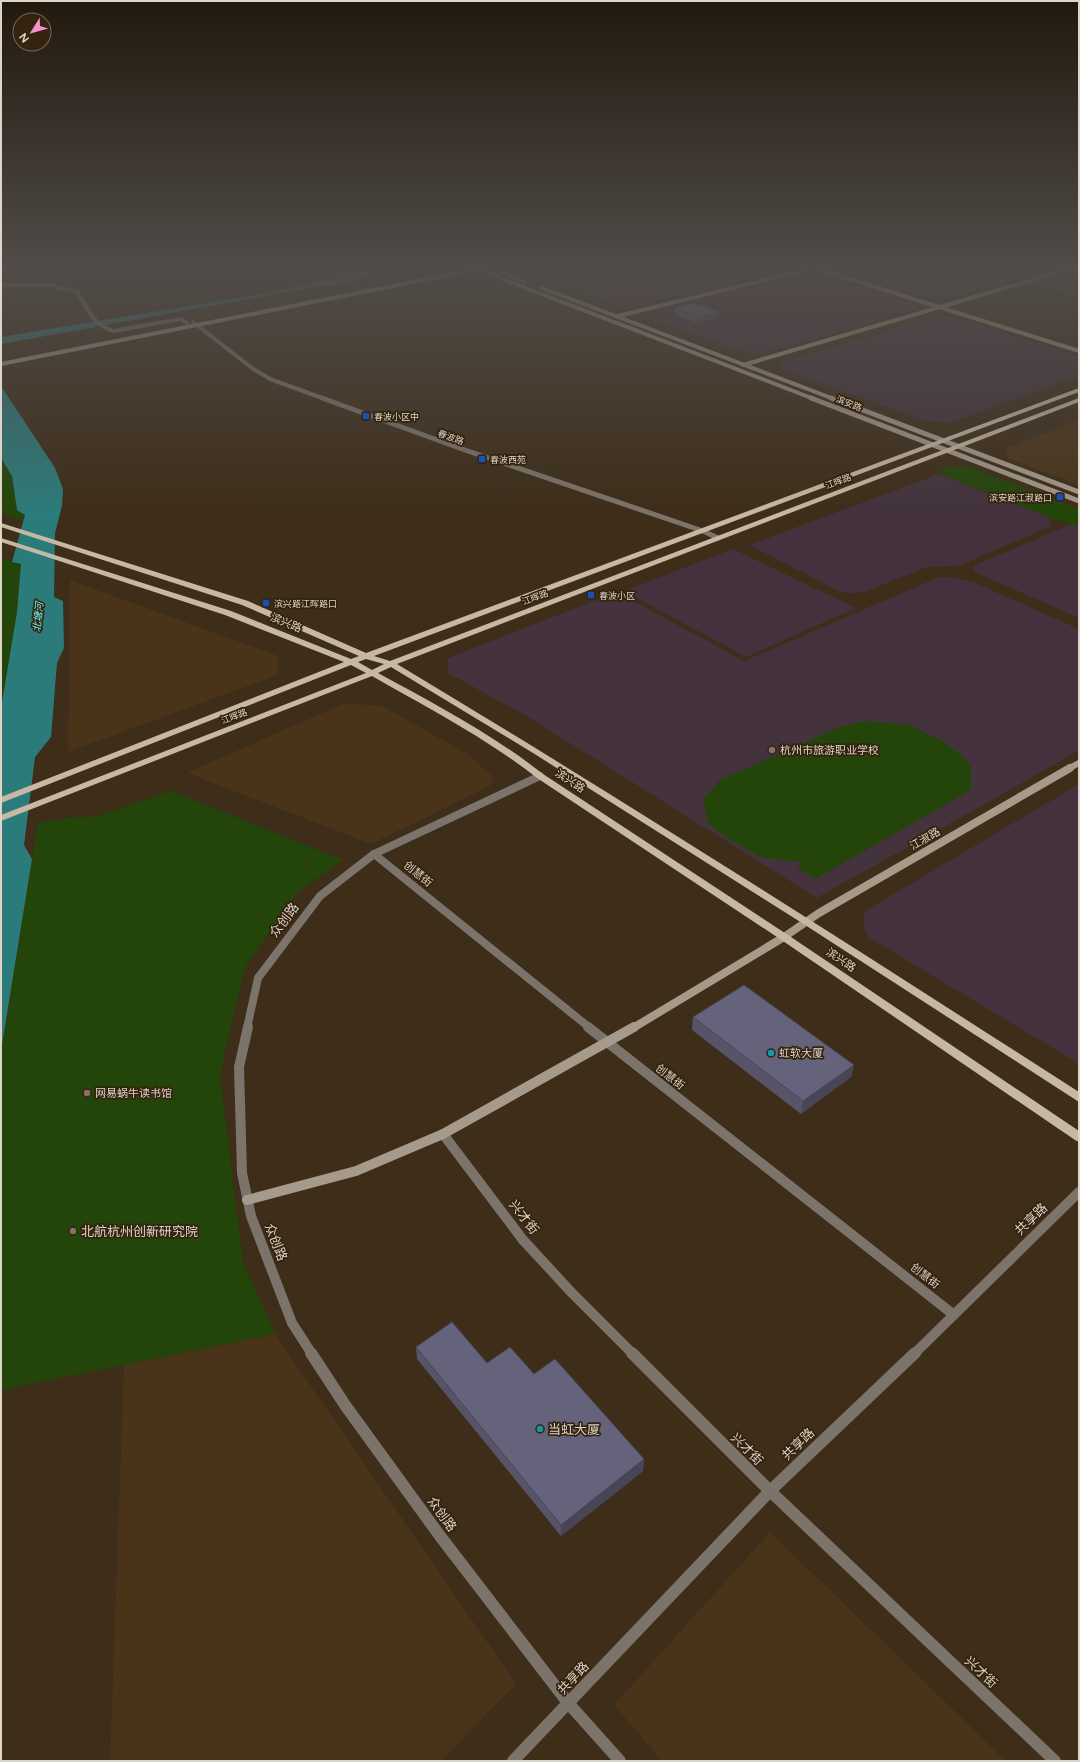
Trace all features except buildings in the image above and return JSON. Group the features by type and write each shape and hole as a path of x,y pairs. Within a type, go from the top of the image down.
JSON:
{"main road":[{"path":"1,359 47,350"},
{"path":"1,364 73,350"},
{"name":"滨安路","path":"689,350 1079,501"},
{"name":"滨安路","path":"707,350 1079,492"},
{"path":"735,368 795,350"},
{"name":"江晖路","path":"1,800 366,656 1079,390"},
{"name":"江晖路","path":"1,818 372,673 390,664 955,446 1079,400"},
{"name":"滨兴路","path":"1,525 245,603 366,656 390,664 536,751 806,921 1079,1098"},
{"name":"滨兴路","path":"1,540 228,613 352,662 372,673 469,727 521,761 540,776 784,936 1079,1136"},
{"name":"江淑路","path":"248,1200 356,1170 443,1134 608,1043 784,936 806,921 1079,763"}],"street":[{"name":"春波路","path":"229,350 252,368 270,379 462,449 703,531 718,538"},
{"name":"众创路","path":"540,776 374,854 320,896 258,978 239,1067 242,1173 251,1216 292,1323 345,1405 440,1536 569,1704 620,1761"},
{"name":"创慧街","path":"374,854 608,1043 954,1315"},
{"name":"兴才街","path":"443,1134 523,1240 572,1294 770,1491 1055,1761"},
{"name":"共享路","path":"513,1761 569,1704 770,1491 954,1315 1079,1192"}],"shaded area":[{"path":"737,350 773,350 760,354 745,353"},
{"path":"823,350 1058,350 1079,357 1079,376 950,423 927,421 780,369 780,363"},
{"path":"1079,420 1079,485 1007,458 1006,448"},
{"path":"939,474 1050,518 1051,526 959,566 927,567 864,592 853,593 841,592 749,545"},
{"path":"1072,524 1079,527 1079,618 977,573 973,569 975,565"},
{"path":"733,549 856,608 746,657 624,591"},
{"path":"939,577 952,577 973,582 1079,629 1079,750 1024,782 876,702 843,715 744,661"},
{"path":"70,580 278,656 278,675 68,752"},
{"name":"杭州市旅游职业学校","path":"617,592 843,715 876,702 1024,782 817,898 528,717 448,673 448,658"},
{"path":"345,703 382,706 468,754 493,777 490,786 371,844 187,773"},
{"path":"1079,784 1079,1064 868,937 863,924 865,911"},
{"path":"275,1334 516,1684 441,1761 110,1761 124,1365"},
{"path":"770,1532 1006,1761 662,1761 614,1705"}],"green space":[{"path":"1,458 12,476 17,510 25,515 24,521 1,513"},
{"path":"945,467 969,467 1079,509 1079,527 1050,518 939,474"},
{"path":"1,558 21,563 17,612 1,708"},
{"path":"866,721 909,725 939,739 960,753 971,767 971,790 815,879 797,868 804,863 760,857 727,838 708,823 703,799 720,780 842,726"},
{"path":"171,791 343,860 297,893 245,967 220,1074 243,1262 275,1334 1,1390 1,1051 38,823 68,818 98,816"}],"water":[{"name":"北塘河","path":"1,386 55,468 63,489 62,506 55,533 54,597 63,601 64,648 57,663 51,737 35,757 24,845 32,859 1,1051 1,708 17,612 21,564 12,562 25,515 17,510 12,476 1,458"}],"place":[{"name":"春波小区中","path":"366,416"},
{"name":"春波西苑","path":"482,459"},
{"name":"滨安路江淑路口","path":"1060,497"},
{"name":"春波小区","path":"591,595"},
{"name":"滨兴路江晖路口","path":"266,603"},
{"name":"杭州市旅游职业学校","path":"772,750"},
{"name":"虹软大厦","path":"771,1053"},
{"name":"网易蜗牛读书馆","path":"87,1093"},
{"name":"北航杭州创新研究院","path":"73,1231"},
{"name":"当虹大厦","path":"540,1429"}]}
